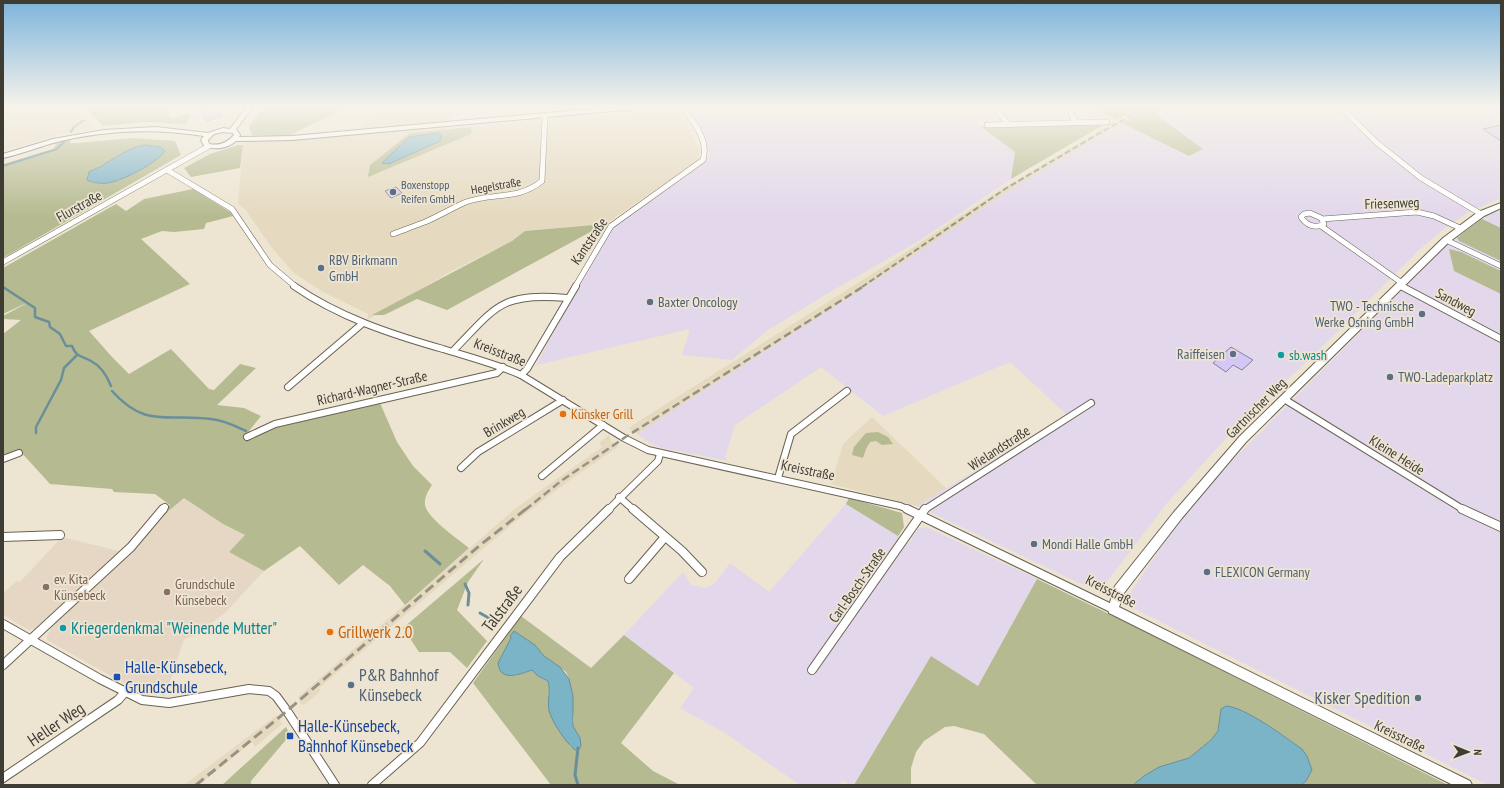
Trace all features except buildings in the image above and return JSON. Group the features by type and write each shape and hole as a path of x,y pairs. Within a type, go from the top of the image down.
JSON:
{"street":[{"path":"3,156 42,144"},
{"path":"206,144 209,146 225,144"},
{"name":"Hegelstraße","path":"393,234 425,222 467,202 486,197 519,194 538,185 542,181 543,175 544,144"},
{"name":"Kantstraße","path":"521,375 530,364 610,226 703,160 705,152 704,144"},
{"path":"1378,144 1421,178 1480,214"},
{"name":"Flurstraße","path":"3,262 209,146"},
{"name":"Kreisstraße","path":"167,170 235,212 261,253 283,278 313,299 363,323 503,367 521,375 631,442 660,454 859,496 921,514 1466,785"},
{"name":"Gartnischer Weg","path":"1113,609 1119,590 1178,515 1243,440 1446,240 1480,214 1501,205"},
{"name":"Friesenweg","path":"1401,284 1321,226 1310,225 1301,217 1304,214 1310,213 1322,219 1417,212 1434,216 1460,228"},
{"path":"1321,226 1324,224 1322,219"},
{"path":"1446,240 1501,266"},
{"name":"Sandweg","path":"1401,284 1501,339"},
{"path":"453,351 498,306 523,297 540,296 567,298"},
{"path":"288,387 363,323"},
{"name":"Richard-Wagner-Straße","path":"247,437 275,424 497,373 503,367"},
{"path":"778,478 791,434 847,391"},
{"name":"Kleine Heide","path":"1284,399 1460,508 1501,527"},
{"name":"Brinkweg","path":"461,468 478,452 563,400"},
{"name":"Wielandstraße","path":"921,514 925,509 1091,403"},
{"path":"542,476 603,425"},
{"path":"3,459 19,453"},
{"name":"Talstraße","path":"372,785 420,743 560,557 619,497 658,461 660,454"},
{"path":"619,497 702,572"},
{"path":"3,665 131,547 165,507"},
{"name":"Carl-Bosch-Straße","path":"812,670 921,514"},
{"path":"3,537 60,535"},
{"path":"629,579 665,537"},
{"path":"3,624 142,700 169,703 240,690 260,689 269,691 276,696 287,711 334,785"},
{"name":"Heller Weg","path":"3,778 118,700 125,692"}],"shaded area":[{"path":"3,144 28,144 3,151"},
{"path":"244,144 696,144 700,151 697,162 605,224 525,231 512,241 452,271 367,320 368,314 323,292 294,273 272,248 245,209 238,204"},
{"path":"706,144 1004,144 1015,152 1011,179 917,242 768,330 732,360 682,355 690,329 536,365 592,262 615,224 701,166 710,155"},
{"path":"1077,144 1089,144 1007,192 898,266 637,434 628,428 891,262 1003,188"},
{"path":"1087,144 1164,144 1189,156 1203,149 1196,144 1501,144 1501,198 1467,213 1444,229 1418,251 1318,351 1230,434 1167,503 1103,587 1090,588 917,506 1067,415 1010,362 883,416 821,367 735,425 725,457 728,461 662,448 650,443 637,434 898,266 1007,192"},
{"path":"1501,210 1501,785 1488,785 1131,607 1128,596 1180,520 1227,466 1445,247 1481,219"},
{"path":"872,417 946,488 917,506 831,484 843,444"},
{"path":"609,435 611,441 619,446 563,485 515,522 319,688 321,691 304,705 301,704 298,697 516,508 602,447 599,443"},
{"name":"Grundschule Künsebeck","path":"184,498 223,524 246,535 229,552 264,571 225,613 194,636 184,639 165,696 140,690 122,682 47,640 47,636 53,625 138,547 159,519"},
{"path":"846,504 909,543 918,529 926,527 1037,579 978,686 931,656 854,785 850,785 843,780 838,785 800,785 725,733 680,708 694,688 624,635 683,572 691,585 706,588 715,583 730,563 769,592"},
{"name":"ev. Kita Künsebeck","path":"62,537 123,552 38,628 29,630 3,615 3,593 17,581 20,582"},
{"path":"277,715 282,724 255,747 252,742 199,785 184,785"}],"green space":[{"path":"56,144 176,144 181,155 3,258 3,164 53,149","holes":["139,146 120,180 109,183 90,182 92,170"]},
{"path":"397,144 448,144 368,177 370,165"},
{"path":"1004,144 1071,144 1011,179 1015,152"},
{"path":"1164,144 1196,144 1203,149 1189,156"},
{"path":"238,145 243,145 240,168 191,177 184,168 210,154"},
{"path":"193,189 230,212 233,216 206,223 204,229 174,232 162,231 141,239 190,284 89,331 129,374 171,349 209,389 214,390 240,364 256,368 217,405 244,408 261,416 249,431 255,437 274,428 380,403 397,442 413,466 432,485 425,500 427,510 437,522 469,548 405,605 390,586 363,565 339,585 300,546 264,571 229,552 245,535 223,524 184,498 159,519 170,505 155,494 114,492 112,489 50,484 20,451 3,457 3,334 21,320 3,319 3,316 31,301 3,314 3,268 116,204 126,211 144,199"},
{"path":"1482,219 1501,228 1501,261 1459,241 1457,238"},
{"path":"605,224 447,310 417,299 384,315 372,315 512,241 525,231"},
{"path":"1449,249 1461,252 1501,271 1501,294 1454,271"},
{"path":"878,432 888,437 893,444 882,445 876,441 870,442 863,458 852,455 854,447 866,433"},
{"path":"849,498 902,513 904,527 898,536 846,504"},
{"path":"484,559 468,582 457,610 487,641 467,668 450,652 419,652 403,628"},
{"path":"1037,579 1142,630 1448,785 1301,785 1306,781 1310,763 1294,743 1272,729 1221,709 1218,732 1211,740 1189,758 1173,763 1144,776 1133,785 1037,785 984,734 954,726 945,727 924,741 916,752 911,768 911,785 854,785 931,656 978,686"},
{"path":"521,616 591,668 624,635 674,673 621,743 653,771 680,785 551,785 473,683","holes":["514,631 535,645 544,656 566,672 569,679 574,720 573,726 580,738 571,747 559,730 553,718 550,705 548,681 538,676 532,670 514,676 510,643"]},
{"path":"286,727 290,735 251,781 251,785 222,785"}],"water":[{"path":"402,144 434,144 389,164 382,163"},
{"path":"144,145 161,147 165,151 155,161 139,171 114,182 95,183 87,180 89,172 138,146"},
{"path":"514,631 535,645 544,656 560,667 569,679 573,696 573,726 580,738 581,746 578,751 574,749 566,740 550,714 548,681 538,676 532,670 511,676 502,673 498,663 511,638 510,636"},
{"path":"1226,706 1244,711 1302,749 1307,756 1312,770 1306,781 1301,785 1133,785 1159,767 1189,758 1211,740 1218,731 1221,709"}],"waterway":[{"path":"3,166 57,149 62,144"},
{"path":"3,287 35,308 35,317 49,322 50,327 60,334 66,346 72,346 77,354 101,368 111,386"},
{"path":"36,433 36,427 61,380 64,368 77,355"},
{"path":"112,391 124,403 136,411 147,415 169,418 216,420 246,431"},
{"path":"425,551 440,564"},
{"path":"465,584 469,593 468,605"},
{"path":"480,613 494,621"},
{"path":"578,748 575,775 578,785"}],"railway":[{"path":"862,287 1005,189 1081,144"},
{"path":"525,510 561,481 624,438 864,286"},
{"path":"196,785 287,711 479,546 526,509"}],"place":[{"name":"Boxenstopp Reifen GmbH","path":"393,192"},
{"name":"RBV Birkmann GmbH","path":"321,268"},
{"name":"Baxter Oncology","path":"650,302"},
{"name":"TWO - Technische Werke Osning GmbH","path":"1422,314"},
{"name":"Raiffeisen","path":"1233,354"},
{"name":"sb.wash","path":"1281,355"},
{"name":"TWO-Ladeparkplatz","path":"1390,377"},
{"name":"Künsker Grill","path":"563,414"},
{"name":"Mondi Halle GmbH","path":"1034,544"},
{"name":"FLEXICON Germany","path":"1207,572"},
{"name":"ev. Kita Künsebeck","path":"46,587"},
{"name":"Grundschule Künsebeck","path":"167,592"},
{"name":"Kriegerdenkmal \"Weinende Mutter\"","path":"63,628"},
{"name":"Grillwerk 2.0","path":"330,632"},
{"name":"Halle-Künsebeck, Grundschule","path":"117,677"},
{"name":"P&R Bahnhof Künsebeck","path":"351,685"},
{"name":"Kisker Spedition","path":"1418,698"},
{"name":"Halle-Künsebeck, Bahnhof Künsebeck","path":"290,736"}]}
